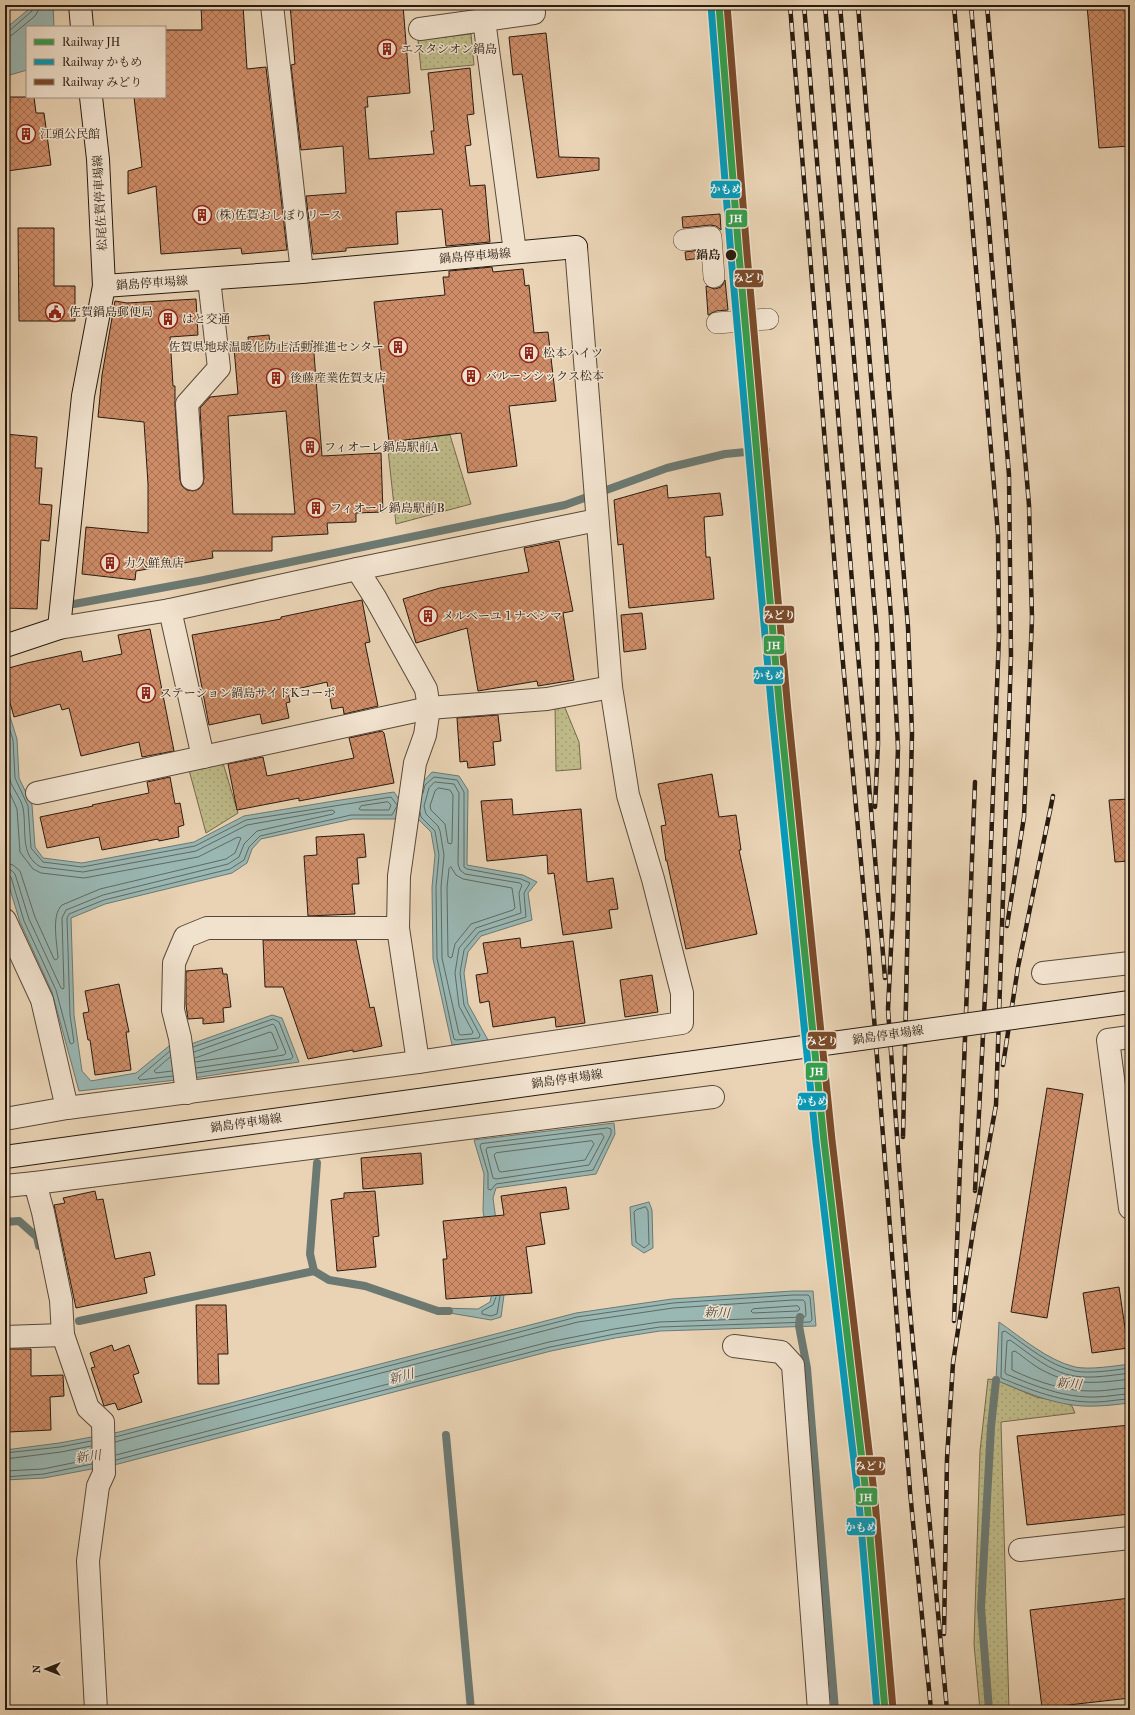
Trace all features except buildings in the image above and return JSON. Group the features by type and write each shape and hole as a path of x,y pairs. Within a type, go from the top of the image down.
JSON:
{"street":[{"path":"80,5 82,26"},
{"path":"272,5 302,272"},
{"path":"420,29 534,13"},
{"path":"484,20 515,252"},
{"name":"松尾佐賀停車場線","path":"91,98 98,159 104,286"},
{"path":"684,240 711,237 714,277"},
{"name":"鍋島停車場線","path":"59,628 83,396 104,286 302,272 576,247 596,514"},
{"path":"192,479 187,404 219,368 209,279"},
{"path":"717,323 768,319"},
{"path":"5,646 59,628 170,610 596,514 611,687 628,795 653,879 682,993 682,1023 418,1062 187,1089 5,1119"},
{"path":"357,569 376,599 426,689 429,708 425,735 415,763 399,876 398,928 418,1062"},
{"path":"170,610 203,757"},
{"path":"37,793 429,708 547,699 611,687"},
{"path":"5,920 42,1000 67,1108"},
{"path":"187,1089 180,1038 173,1010 174,963 185,937 207,928 398,928"},
{"path":"1043,973 1130,963"},
{"name":"鍋島停車場線","path":"5,1157 1130,1002"},
{"path":"1130,1037 1108,1040 1130,1208"},
{"path":"5,1186 714,1097"},
{"path":"35,1183 43,1212 61,1300 64,1335 88,1408 103,1422 104,1473 98,1486 88,1561 96,1710"},
{"path":"5,1337 64,1335"},
{"path":"734,1346 781,1352 793,1365 819,1710"},
{"path":"1020,1550 1130,1538"}],"shaded area":[{"path":"471,34 474,65 421,70 418,40"},
{"path":"450,435 471,504 396,524 387,441"},
{"path":"563,703 579,742 581,769 556,771 555,704"},
{"path":"223,763 238,813 206,833 189,770"},
{"path":"988,1379 996,1380 1036,1397 1071,1404 1075,1413 1001,1422 1009,1710 980,1710 974,1644 980,1451"}],"water":[{"path":"30,5 53,5 54,26 26,26 26,70 10,75 5,80 5,29 29,9"},
{"path":"5,701 17,739 19,778 32,805 35,847 43,858 82,863 194,842 244,816 394,792 402,804 396,819 352,819 261,839 252,849 247,863 232,873 105,904 71,918 74,1015 82,1071 91,1081 136,1073 169,1046 191,1044 272,1015 282,1018 299,1062 194,1078 79,1091 52,992 20,922 5,873"},
{"path":"432,772 459,776 468,790 467,865 523,875 537,882 528,893 532,920 481,936 468,952 464,973 468,1004 488,1040 468,1044 452,1045 433,959 432,887 435,855 431,832 417,818 422,783"},
{"path":"614,1123 615,1134 596,1174 496,1188 493,1198 505,1288 501,1317 491,1320 438,1311 439,1308 478,1309 490,1302 494,1284 483,1211 484,1174 474,1140"},
{"path":"649,1202 652,1210 653,1248 644,1253 632,1245 630,1207"},
{"name":"新川","path":"813,1291 816,1326 660,1331 615,1338 551,1351 118,1464 44,1478 5,1480 5,1450 59,1443 119,1432 576,1313 672,1299"},
{"name":"新川","path":"999,1322 1035,1348 1065,1364 1075,1367 1088,1368 1130,1364 1130,1403 1100,1406 1070,1405 1044,1399 996,1380"}],"waterway":[{"path":"74,604 204,580 565,505 667,468 725,454 766,450"},
{"path":"317,1163 310,1254 314,1271 329,1280 365,1286 438,1311 449,1311"},
{"path":"5,1222 19,1221 37,1237 39,1246"},
{"path":"79,1321 314,1271"},
{"path":"800,1317 799,1326 807,1368 835,1710"},
{"path":"989,1710 981,1608 991,1427 996,1380"},
{"path":"446,1435 471,1710"}],"railway":[{"path":"790,5 839,619 868,939 910,1491 931,1710"},
{"path":"804,5 885,978"},
{"path":"825,5 877,638 878,744 875,807"},
{"path":"840,5 891,616 898,747 888,1009 908,1290 947,1710"},
{"path":"858,5 908,627 912,733 903,1137"},
{"path":"954,5 998,534 999,635 986,976 975,1191"},
{"path":"944,1634 947,1459 953,1363 974,1225 996,1105 1011,656 1009,475 971,5"},
{"path":"987,5 1029,505 1032,618 1024,817 1007,926"},
{"path":"954,1321 975,782"},
{"path":"1003,1065 1018,967 1053,796"}],"rail line":[{"name":"JH","path":"719,5 739,255 780,712 824,1141 867,1502 885,1710"},
{"name":"みどり","path":"727,5 747,254 788,711 832,1140 875,1501 893,1709"},
{"name":"かもめ","path":"711,6 731,256 772,713 816,1142 859,1503 877,1710"}],"place":[{"name":"エスタシオン鍋島","path":"387,49"},
{"name":"江頭公民館","path":"26,134"},
{"name":"(株)佐賀おしぼりリース","path":"202,215"},
{"name":"鍋島","path":"731,255"},
{"name":"佐賀鍋島郵便局","path":"55,312"},
{"name":"はと交通","path":"168,319"},
{"name":"佐賀県地球温暖化防止活動推進センター","path":"398,347"},
{"name":"松本ハイツ","path":"529,353"},
{"name":"バルーンシックス松本","path":"471,376"},
{"name":"後藤産業佐賀支店","path":"276,378"},
{"name":"フィオーレ鍋島駅前A","path":"310,447"},
{"name":"フィオーレ鍋島駅前B","path":"316,508"},
{"name":"力久鮮魚店","path":"110,563"},
{"name":"メルベーユ１ナベシマ","path":"428,616"},
{"name":"ステーション鍋島サイドKコーポ","path":"146,693"}]}
